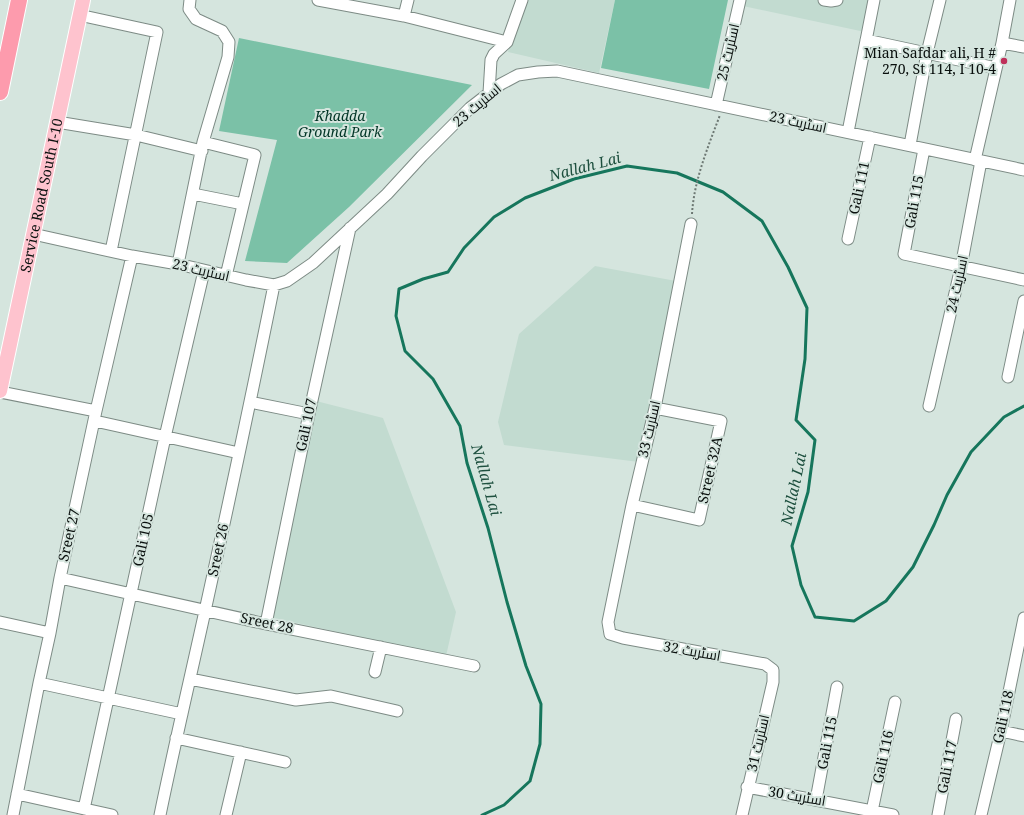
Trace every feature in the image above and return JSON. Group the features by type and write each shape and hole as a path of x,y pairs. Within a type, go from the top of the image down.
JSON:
{"highway":[{"path":"0,92 19,0"}],"main road":[{"name":"Service Road South I-10","path":"0,391 83,0"}],"street":[{"path":"178,264 202,146 228,57 229,42 222,32 196,19 189,9 190,0"},
{"path":"318,0 404,16 507,42"},
{"path":"404,16 408,0"},
{"path":"489,93 491,60 494,54 507,42 522,0"},
{"name":"اسٹریٹ 25","path":"720,105 740,0"},
{"path":"824,0 838,0"},
{"path":"848,132 874,0"},
{"path":"910,145 940,0"},
{"name":"اسٹریٹ 24","path":"929,406 961,267 978,160 1010,0"},
{"path":"80,15 157,32 112,251"},
{"path":"866,40 996,68"},
{"path":"1002,43 1024,47"},
{"name":"اسٹریٹ 23","path":"33,234 274,285 287,281 313,263 387,194 422,156 470,108 501,84 518,75 538,72 557,71 1024,170"},
{"path":"57,122 255,155 226,276"},
{"name":"Gali 111","path":"848,239 870,137"},
{"name":"Gali 115","path":"924,149 904,254 961,267"},
{"path":"193,194 243,204"},
{"name":"اسٹریٹ 33","path":"610,634 608,622 632,504 655,408 691,224"},
{"name":"Gali 107","path":"266,624 308,414 350,228"},
{"name":"Sreet 27","path":"13,815 60,578 132,256"},
{"path":"961,267 1024,280"},
{"name":"Gali 105","path":"84,809 165,437 204,271"},
{"name":"Sreet 26","path":"160,815 176,738 206,610 274,285"},
{"path":"1008,377 1024,301"},
{"path":"0,391 96,416 165,437 239,453"},
{"path":"250,402 308,414"},
{"name":"Street 32A","path":"632,504 699,520 721,421 655,408"},
{"name":"Sreet 28","path":"60,578 266,624 474,666"},
{"path":"0,622 50,633"},
{"name":"Gali 118","path":"981,815 1001,730 1023,624"},
{"name":"اسٹریٹ 32","path":"610,634 624,638 765,664 773,670"},
{"path":"375,672 381,647"},
{"name":"اسٹریٹ 31","path":"742,815 747,788 773,682 773,670"},
{"path":"190,679 296,700 330,696 397,710"},
{"path":"38,683 182,714"},
{"name":"Gali 115","path":"816,800 838,687"},
{"name":"Gali 116","path":"868,812 895,702"},
{"name":"Gali 117","path":"938,815 956,719"},
{"path":"1001,730 1024,736"},
{"path":"176,738 285,762"},
{"path":"226,815 241,752"},
{"name":"اسٹریٹ 30","path":"747,788 816,800 868,812 893,815"},
{"path":"17,794 112,815"}],"path":[{"path":"691,224 692,200 720,105"}],"shaded area":[{"path":"520,0 615,0 599,73 508,52"},
{"path":"745,0 871,0 865,32 743,6"},
{"path":"595,266 676,281 639,462 504,445 498,422 519,334"},
{"path":"316,401 383,418 456,612 446,656 270,617"}],"green space":[{"path":"615,0 728,0 709,89 601,68"},
{"name":"Khadda Ground Park","path":"239,38 472,85 349,207 287,263 245,261 277,140 219,131"}],"waterway":[{"name":"Nallah Lai","path":"482,815 504,805 530,781 540,744 541,704 526,666 507,602 488,528 467,463 460,426 433,379 405,351 396,316 399,289 423,279 448,272 464,248 494,217 525,198 574,179 627,166 677,173 723,192 762,221 788,267 807,308 805,359 796,420 815,440 808,492 792,546 801,585 815,617 854,621 886,601 913,567 947,495 971,452 1004,417 1024,406"}],"place":[{"name":"Mian Safdar ali, H # 270, St 114, I 10-4","path":"1004,61"}]}
